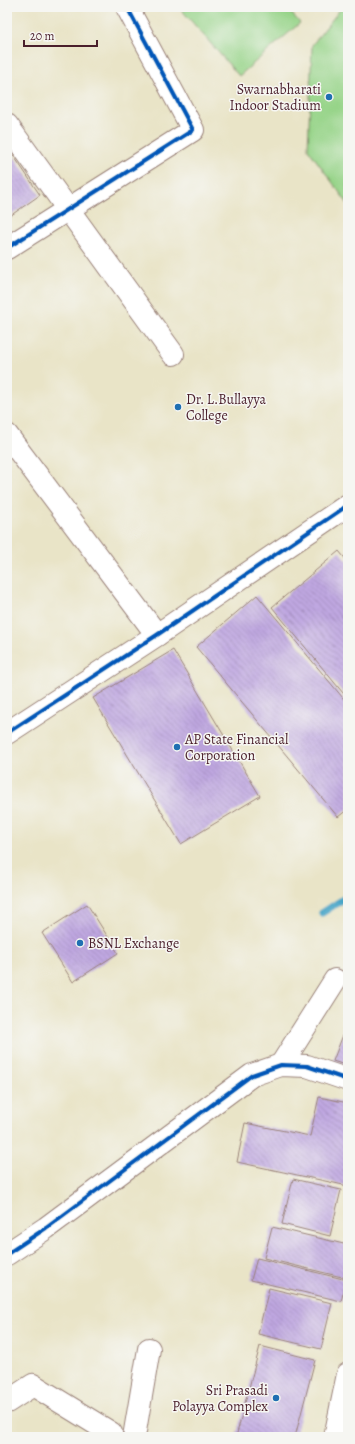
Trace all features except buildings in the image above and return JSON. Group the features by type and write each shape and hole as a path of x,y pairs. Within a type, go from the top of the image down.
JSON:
{"street":[{"path":"7,248 192,130 127,7"},
{"path":"7,125 173,354"},
{"path":"7,435 157,635"},
{"path":"7,733 157,635 348,505"},
{"path":"281,1065 335,980"},
{"path":"7,1254 46,1228 252,1075 281,1065 307,1066 348,1080"},
{"path":"134,1437 149,1349"},
{"path":"335,1437 348,1374"},
{"path":"7,1402 33,1385 111,1433"}],"green space":[{"path":"179,7 286,7 300,23 239,76"},
{"name":"Swarnabharati Indoor Stadium","path":"342,7 348,7 348,204 308,149 312,45"}],"waterway":[{"path":"322,913 348,896"}],"cycle path":[{"path":"7,248 193,130 127,7"},
{"path":"7,733 157,635 348,505"},
{"path":"7,1254 46,1228 252,1075 281,1065 307,1066 348,1080"}],"place":[{"name":"Swarnabharati Indoor Stadium","path":"329,97"},
{"name":"Dr. L.Bullayya College","path":"178,407"},
{"name":"AP State Financial Corporation","path":"177,747"},
{"name":"BSNL Exchange","path":"80,943"},
{"name":"Sri Prasadi Polayya Complex","path":"276,1398"}]}
